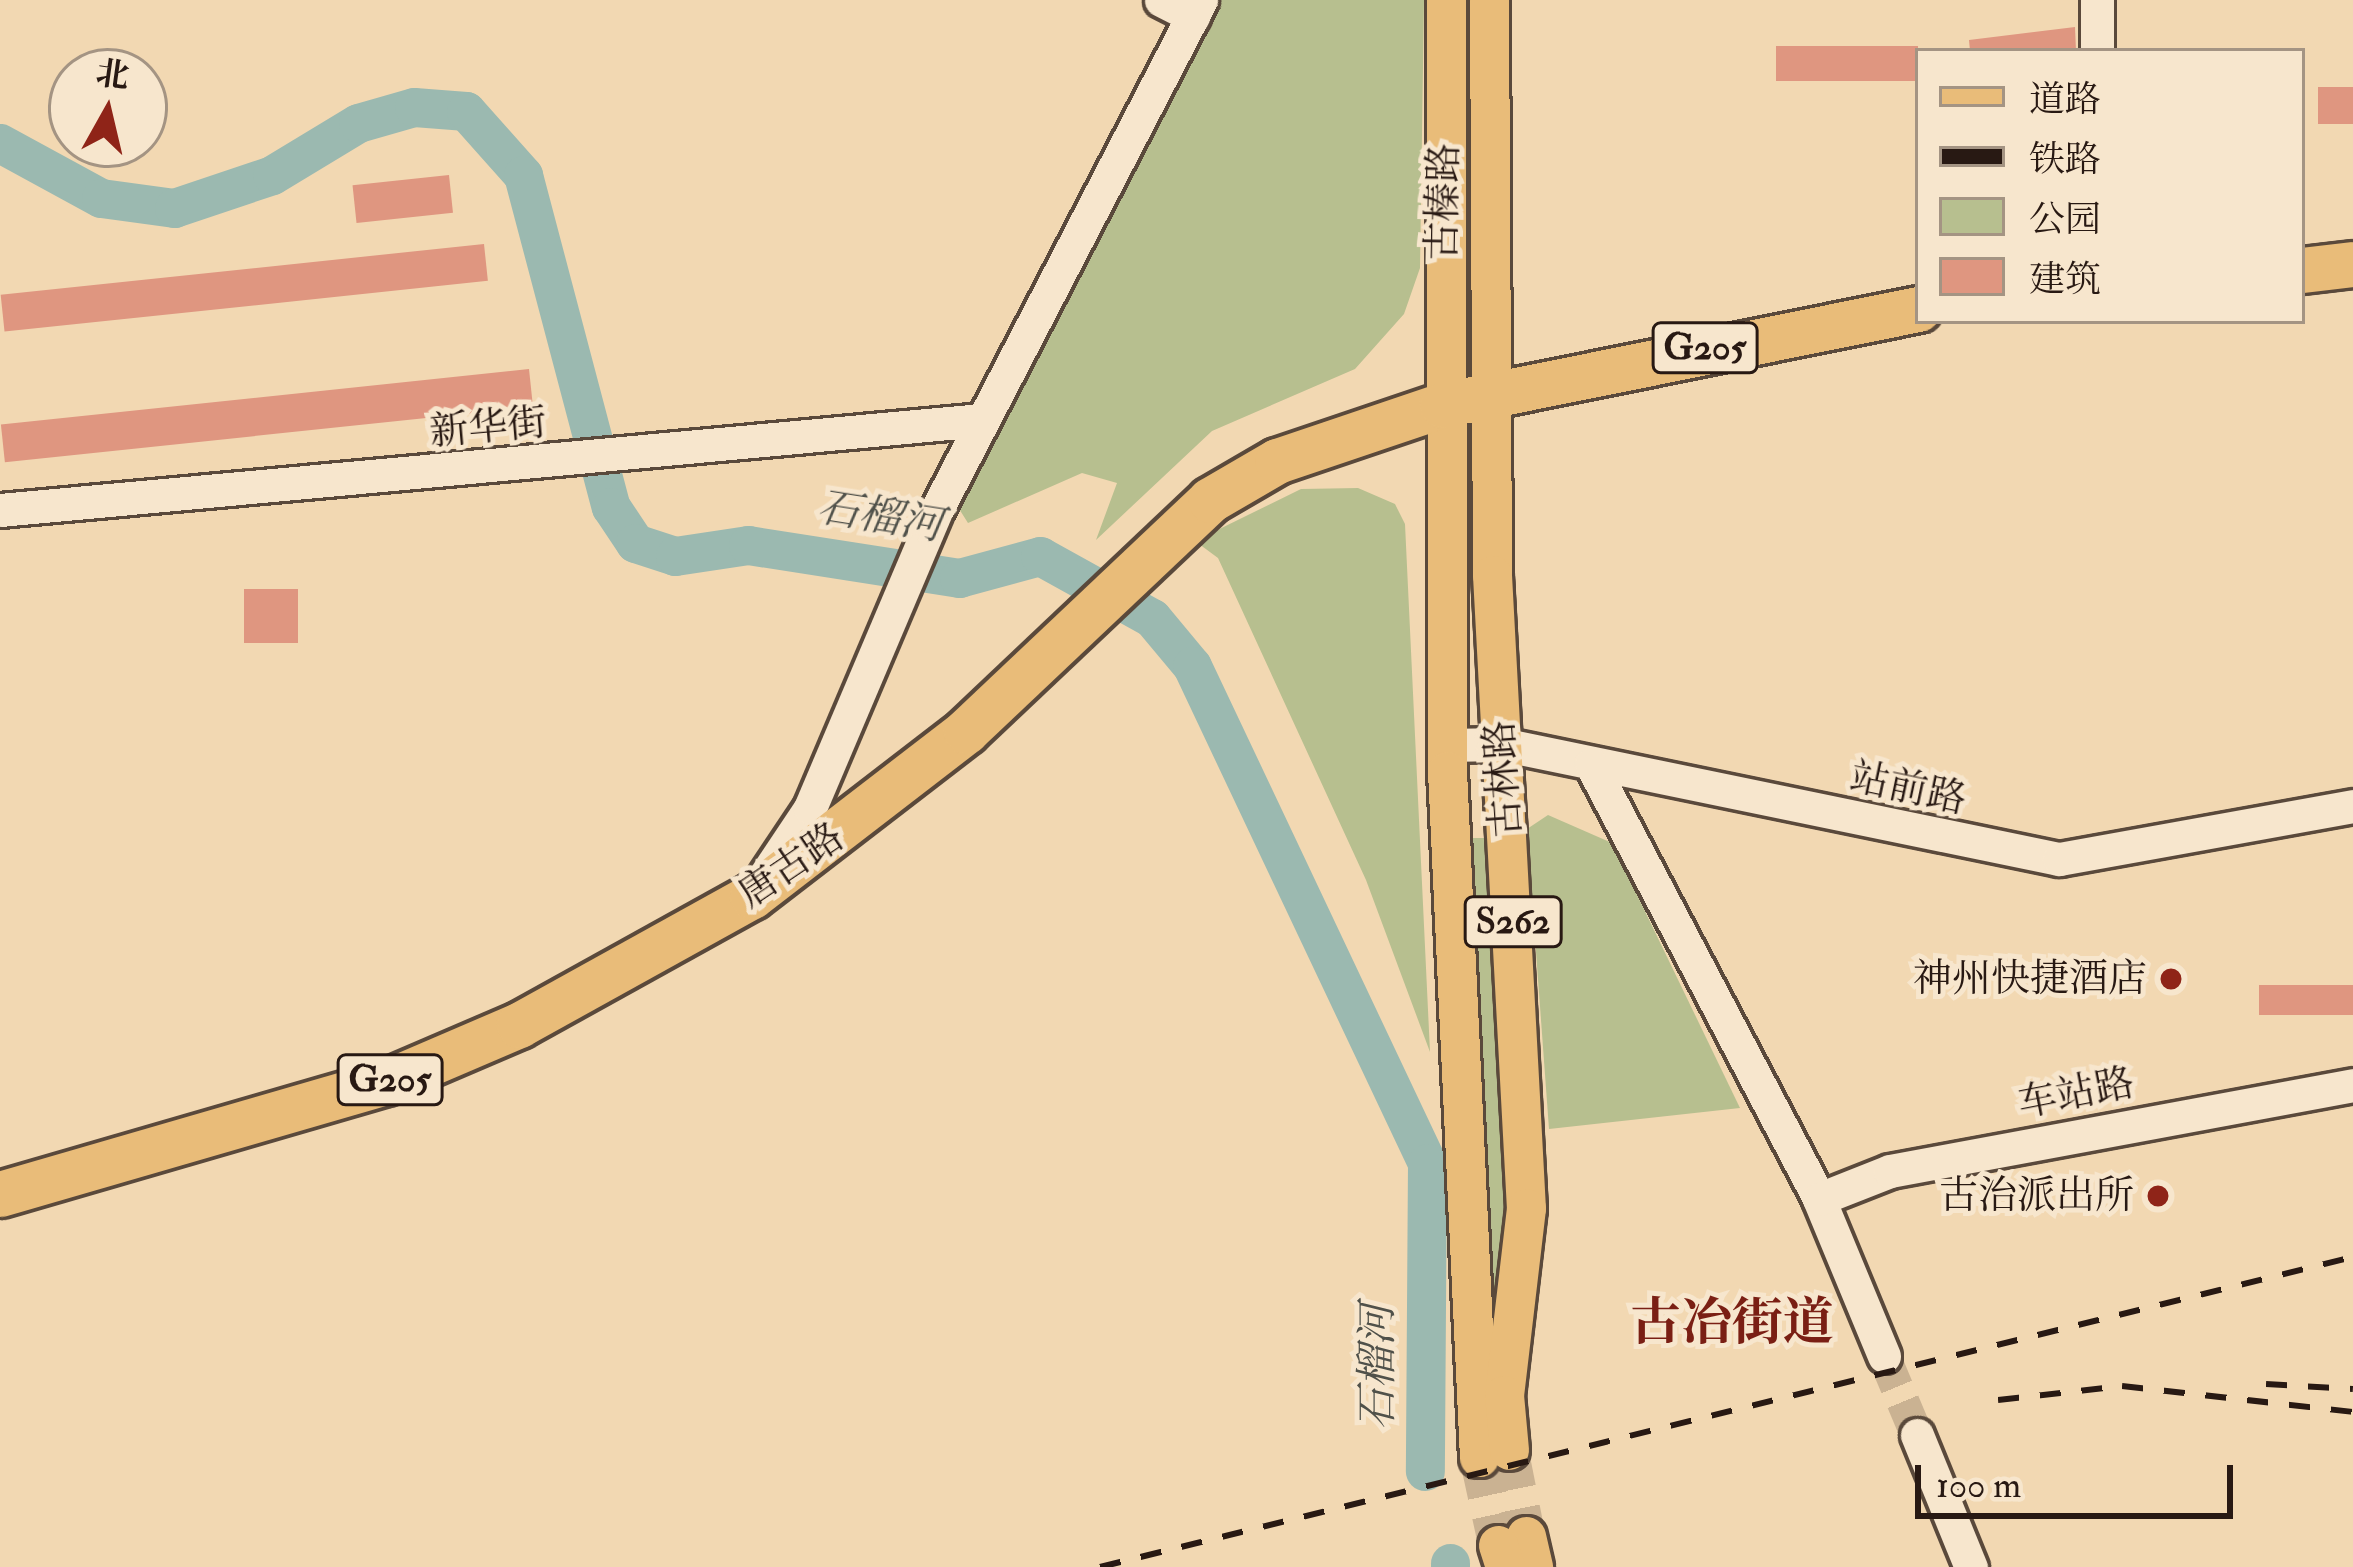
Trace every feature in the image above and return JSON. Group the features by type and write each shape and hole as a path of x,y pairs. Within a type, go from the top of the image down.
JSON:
{"highway":[{"path":"2305,270 2353,264"},
{"name":"G205","path":"1493,394 1915,310"},
{"name":"唐古路","path":"0,1194 386,1082 519,1025 752,896 862,818 1072,631 1143,557 1277,461 1442,405 1493,394"}],"main road":[{"name":"古榛路","path":"1442,405 1446,0"},
{"name":"古榛路","path":"1490,0 1493,394"},
{"name":"古林路","path":"1442,405 1447,746 1494,1453 1526,1208 1501,745 1493,394"}],"street":[{"path":"752,896 810,808 934,513 1197,8 1160,0"},
{"path":"2097,0 2097,48"},
{"name":"新华街","path":"0,509 585,463 981,420"},
{"name":"站前路","path":"1447,746 1501,745 2059,860 2353,806"},
{"path":"1591,764 1819,1199 1884,1357"},
{"name":"车站路","path":"1819,1199 1890,1171 2353,1084"},
{"path":"1916,1435 1971,1567"}],"green space":[{"path":"1221,0 1424,0 1420,268 1404,314 1355,369 1212,431 1096,540 1117,483 1082,473 968,523 956,504"},
{"path":"1358,488 1395,504 1405,524 1430,1052 1366,880 1218,558 1195,541 1301,489"},
{"path":"1548,815 1612,843 1740,1108 1549,1129 1527,829"},
{"path":"1464,838 1491,838 1511,1154 1505,1283 1493,1291 1482,1281"}],"building":[{"path":"2075,27 2076,48 1970,48 1969,40"},
{"path":"1776,46 1918,46 1915,81 1776,81"},
{"path":"2318,87 2353,87 2353,124 2318,124"},
{"path":"449,175 453,213 357,223 353,185"},
{"path":"484,244 488,281 5,332 1,295"},
{"path":"529,369 533,407 5,462 1,425"},
{"path":"244,589 298,589 298,643 244,643"},
{"path":"2259,985 2353,985 2353,1015 2259,1015"}],"waterway":[{"name":"石榴河","path":"0,143 101,198 174,208 272,175 358,123 414,107 466,111 523,175 611,507 635,543 675,556 748,545 959,578 1040,556 1152,618 1192,666 1427,1163 1425,1471"}],"tunnel":[{"path":"1884,1356 1917,1435"},
{"path":"1509,1450 1526,1536"},
{"path":"1479,1457 1498,1545"}],"railway":[{"path":"1100,1567 2353,1257"},
{"path":"2266,1384 2353,1389"},
{"path":"1998,1400 2122,1386 2353,1412"}],"place":[{"name":"神州快捷酒店","path":"2171,979"},
{"name":"古治派出所","path":"2158,1196"}],"district":[{"name":"古冶街道","path":"1732,1323"}]}
